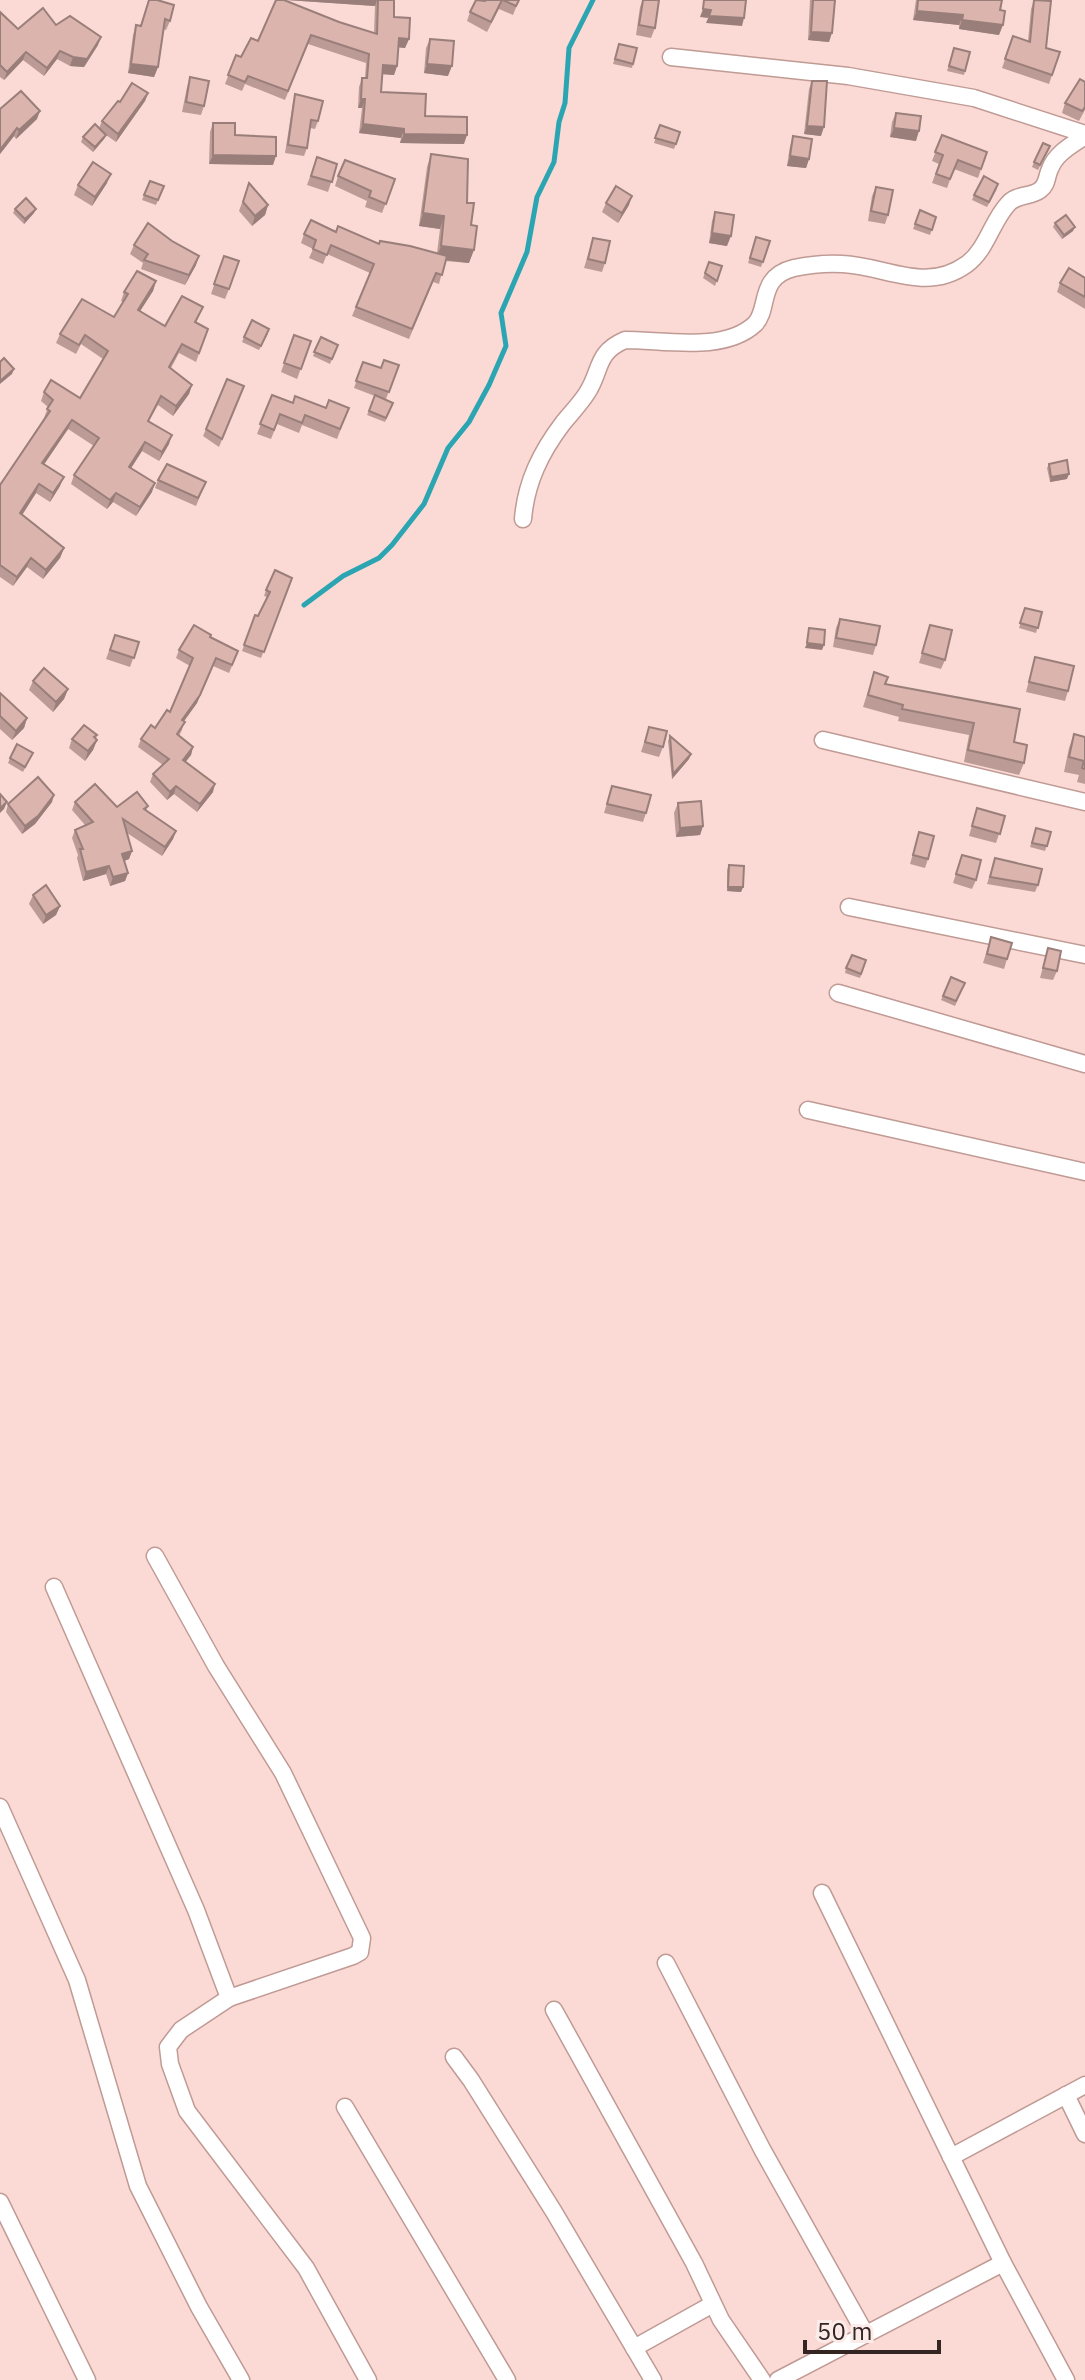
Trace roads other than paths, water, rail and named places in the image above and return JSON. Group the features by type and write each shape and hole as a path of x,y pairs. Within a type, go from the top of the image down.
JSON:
{"street":[{"path":"671,57 848,76 958,95 1085,135"},
{"path":"523,519 531,475 561,425 588,392 600,359 613,345 625,340 704,342 735,336 760,317 767,288 793,268 844,264 906,278 933,279 953,271 967,264 981,248 1005,206 1013,199 1037,193 1046,185 1057,156 1085,135"},
{"path":"823,740 1085,802"},
{"path":"849,907 1085,955"},
{"path":"838,993 1085,1064"},
{"path":"808,1110 1085,1172"},
{"path":"155,1556 216,1666 283,1773 362,1938 360,1952 353,1956 229,1998 181,2030 168,2047 170,2064 187,2111 306,2268 368,2380"},
{"path":"54,1587 196,1910 229,1998"},
{"path":"0,1807 77,1980 128,2157 143,2196 199,2307 241,2380"},
{"path":"822,1893 1003,2263 1066,2380"},
{"path":"666,1963 762,2149 865,2333"},
{"path":"554,2010 694,2263 713,2304 762,2380"},
{"path":"454,2057 554,2212 653,2380"},
{"path":"951,2157 1085,2085"},
{"path":"1066,2095 1085,2134"},
{"path":"345,2107 507,2380"},
{"path":"0,2202 87,2380"},
{"path":"778,2380 1003,2263"},
{"path":"634,2348 713,2304"}],"waterway":[{"path":"304,605 343,576 379,558 392,545 424,504 448,448 469,422 489,385 506,346 501,313 527,252 537,197 554,162 559,122 565,103 569,48 593,0"}]}
